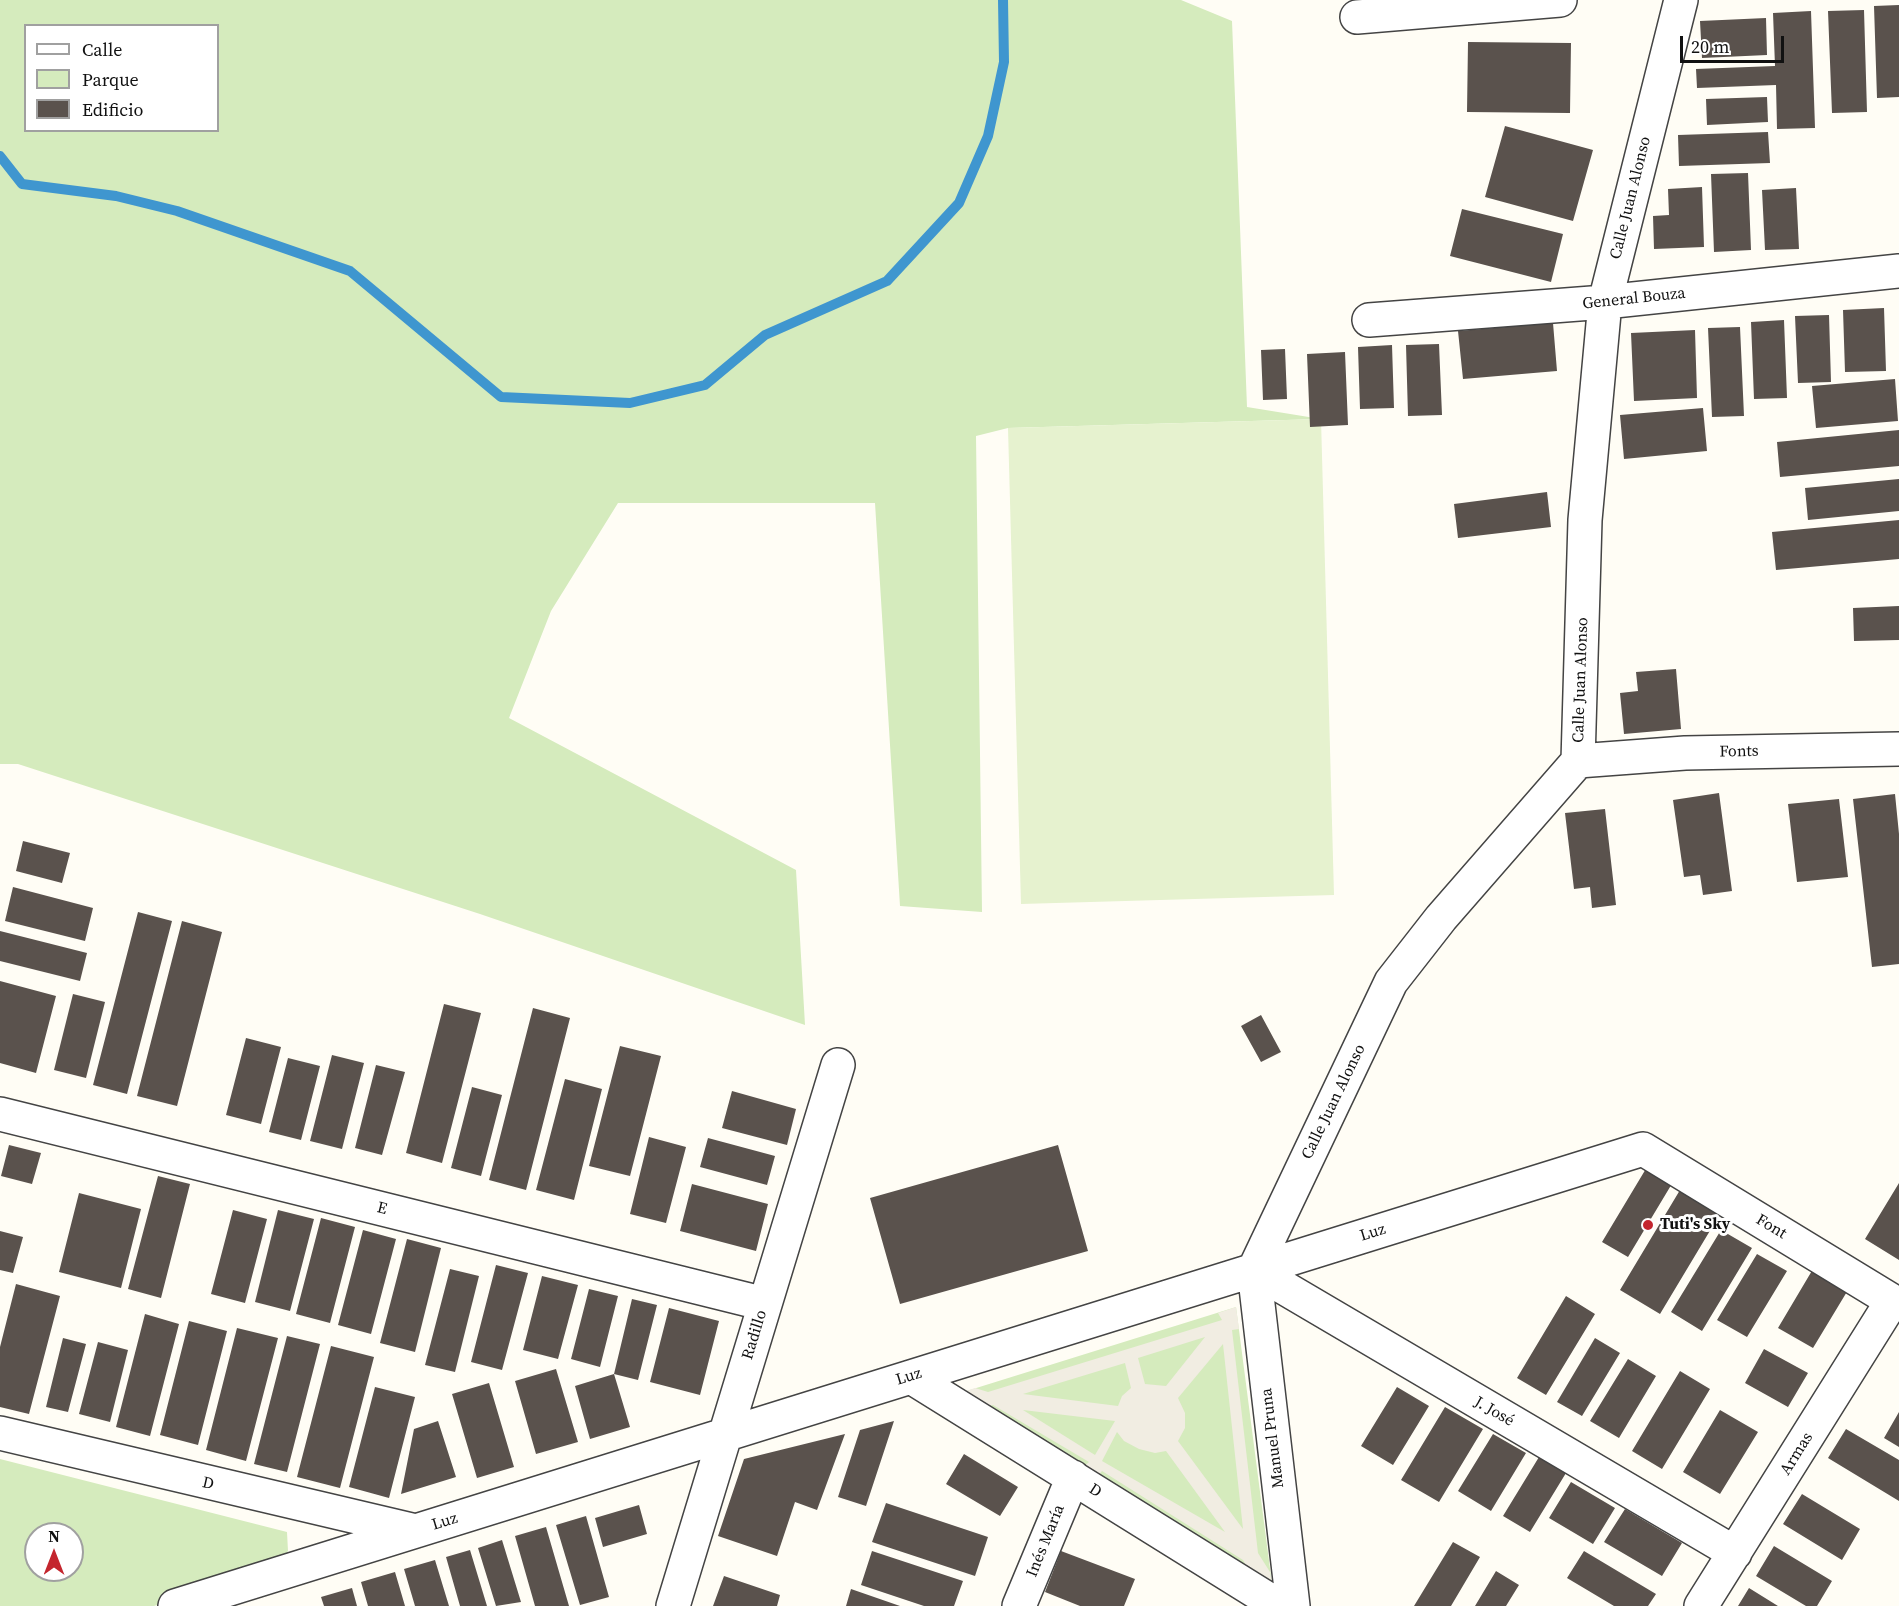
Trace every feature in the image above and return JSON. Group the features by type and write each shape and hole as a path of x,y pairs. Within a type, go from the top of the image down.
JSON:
{"street":[{"path":"1357,17 1560,0"},
{"name":"Calle Juan Alonso","path":"1254,1270 1391,982 1441,918 1578,761 1585,520 1605,302 1681,0"},
{"name":"General Bouza","path":"1369,320 1605,302 1899,271"},
{"name":"Fonts","path":"1578,761 1685,753 1899,748"},
{"name":"Radillo","path":"672,1606 838,1065"},
{"name":"E","path":"0,1114 765,1304"},
{"name":"Luz","path":"175,1606 1642,1149"},
{"name":"Font","path":"1642,1149 1895,1303"},
{"name":"J. José","path":"1254,1270 1735,1553"},
{"name":"Manuel Pruna","path":"1254,1270 1293,1606"},
{"name":"Armas","path":"1701,1606 1895,1303"},
{"name":"D","path":"911,1377 1279,1606"},
{"name":"D","path":"0,1434 416,1531"},
{"name":"Inés María","path":"1019,1606 1072,1477"}],"green space":[{"path":"0,0 1181,0 1232,21 1247,407 1321,419 1008,428 976,436 982,912 900,906 875,503 618,503 551,611 509,718 796,870 805,1025 480,914 18,764 0,764"},
{"path":"1321,419 1334,895 1021,904 1008,428"},
{"path":"1236,1307 1272,1584 957,1394"},
{"path":"0,1459 287,1532 288,1551 274,1570 154,1606 0,1606"}],"shaded area":[{"path":"1236,1307 1239,1329 1232,1330 1258,1553 1270,1572 1272,1584 1248,1569 1243,1560 1102,1471 1096,1478 1081,1469 1089,1462 993,1405 980,1408 957,1394 975,1388 988,1392 1222,1320 1218,1313","holes":["1205,1337 1166,1386 1145,1384 1138,1358","1223,1344 1243,1529 1178,1441 1185,1428 1185,1413 1178,1398","1125,1363 1131,1388 1122,1396 1118,1406 1023,1394","1023,1410 1115,1421 1095,1455","1117,1432 1124,1441 1139,1449 1155,1453 1166,1451 1225,1532 1102,1461"]}],"building":[{"path":"1899,5 1899,97 1877,98 1874,6"},
{"path":"1864,10 1867,112 1832,113 1828,11"},
{"path":"1811,11 1815,128 1777,129 1776,85 1697,88 1696,69 1775,66 1773,13"},
{"path":"1766,18 1767,55 1702,58 1700,21"},
{"path":"1468,42 1571,43 1570,113 1467,112"},
{"path":"1767,97 1768,122 1707,125 1706,99"},
{"path":"1505,126 1593,150 1573,221 1485,197"},
{"path":"1768,132 1770,163 1679,166 1678,135"},
{"path":"1748,173 1751,250 1714,252 1711,174"},
{"path":"1702,187 1704,247 1654,249 1653,216 1669,215 1668,189"},
{"path":"1796,188 1799,249 1765,250 1762,190"},
{"path":"1462,209 1563,234 1551,282 1450,256"},
{"path":"1884,308 1886,371 1845,372 1843,310"},
{"path":"1829,315 1831,382 1798,383 1795,316"},
{"path":"1784,320 1787,398 1754,399 1751,322"},
{"path":"1553,323 1557,371 1463,379 1458,331"},
{"path":"1740,327 1744,416 1712,417 1708,328"},
{"path":"1695,330 1697,398 1634,401 1631,333"},
{"path":"1439,344 1442,415 1408,416 1406,345"},
{"path":"1392,345 1394,408 1360,409 1358,347"},
{"path":"1285,349 1287,399 1263,400 1261,350"},
{"path":"1345,352 1348,425 1310,427 1307,354"},
{"path":"1895,379 1898,421 1816,428 1812,386"},
{"path":"1703,408 1707,451 1624,459 1620,415"},
{"path":"1899,430 1899,466 1780,477 1777,442"},
{"path":"1899,479 1899,511 1808,520 1805,488"},
{"path":"1547,492 1551,527 1458,538 1454,504"},
{"path":"1899,520 1899,559 1776,570 1772,532"},
{"path":"1899,606 1899,640 1854,641 1853,608"},
{"path":"1676,669 1681,729 1624,734 1620,693 1638,691 1636,672"},
{"path":"1719,793 1732,891 1703,895 1700,875 1684,877 1673,800"},
{"path":"1895,794 1899,834 1899,964 1872,967 1853,799"},
{"path":"1839,799 1848,877 1797,882 1788,804"},
{"path":"1605,809 1616,905 1592,908 1590,887 1574,889 1565,813"},
{"path":"23,841 70,853 62,883 16,871"},
{"path":"13,887 93,908 85,941 5,921"},
{"path":"138,912 172,921 127,1094 93,1085"},
{"path":"182,921 222,932 177,1106 137,1096"},
{"path":"0,931 87,953 80,981 0,961"},
{"path":"0,981 56,996 36,1073 0,1063"},
{"path":"73,994 105,1002 86,1078 54,1070"},
{"path":"444,1004 481,1013 442,1163 406,1153"},
{"path":"533,1008 570,1018 526,1190 489,1180"},
{"path":"1261,1015 1281,1052 1261,1062 1241,1026"},
{"path":"246,1038 281,1047 261,1124 226,1115"},
{"path":"620,1046 661,1056 630,1176 589,1166"},
{"path":"332,1055 364,1063 342,1149 310,1141"},
{"path":"288,1058 320,1066 301,1140 269,1132"},
{"path":"376,1065 405,1072 382,1155 355,1148"},
{"path":"565,1079 602,1089 574,1200 536,1190"},
{"path":"472,1087 502,1095 481,1176 451,1168"},
{"path":"732,1091 796,1109 787,1145 722,1128"},
{"path":"649,1137 686,1147 666,1223 630,1214"},
{"path":"708,1138 775,1156 767,1185 700,1167"},
{"path":"9,1145 41,1153 32,1184 1,1176"},
{"path":"1058,1145 1088,1251 900,1304 870,1198"},
{"path":"1647,1167 1673,1182 1628,1257 1602,1242"},
{"path":"158,1176 190,1184 161,1298 128,1289"},
{"path":"1899,1183 1899,1260 1865,1239"},
{"path":"692,1184 768,1204 756,1251 680,1231"},
{"path":"1680,1190 1720,1214 1660,1314 1620,1290"},
{"path":"79,1193 141,1209 121,1288 59,1272"},
{"path":"233,1210 267,1219 245,1303 211,1294"},
{"path":"278,1210 314,1219 290,1311 255,1302"},
{"path":"321,1218 355,1227 330,1323 296,1314"},
{"path":"363,1230 396,1239 371,1334 338,1325"},
{"path":"1721,1230 1752,1248 1702,1331 1671,1312"},
{"path":"0,1231 23,1237 13,1273 0,1270"},
{"path":"407,1239 441,1248 415,1352 380,1343"},
{"path":"1757,1254 1787,1271 1747,1337 1717,1320"},
{"path":"496,1265 528,1273 502,1370 471,1362"},
{"path":"450,1269 479,1276 455,1372 425,1365"},
{"path":"1813,1269 1848,1290 1813,1348 1778,1328"},
{"path":"542,1276 578,1285 558,1359 523,1350"},
{"path":"16,1284 60,1296 29,1414 0,1407 0,1347"},
{"path":"589,1289 618,1296 600,1367 571,1359"},
{"path":"1566,1296 1595,1314 1546,1395 1517,1378"},
{"path":"632,1299 657,1305 638,1380 614,1374"},
{"path":"669,1308 719,1321 700,1395 650,1382"},
{"path":"145,1314 179,1324 150,1436 116,1427"},
{"path":"189,1321 227,1331 198,1445 160,1435"},
{"path":"237,1328 278,1338 246,1461 206,1450"},
{"path":"287,1336 320,1344 287,1472 254,1464"},
{"path":"63,1338 86,1344 68,1412 46,1407"},
{"path":"1595,1338 1620,1353 1582,1416 1557,1402"},
{"path":"98,1342 128,1350 110,1422 79,1414"},
{"path":"331,1346 374,1357 340,1488 297,1477"},
{"path":"1764,1349 1808,1373 1788,1407 1745,1383"},
{"path":"1628,1359 1656,1376 1619,1438 1590,1421"},
{"path":"556,1369 578,1442 536,1454 515,1381"},
{"path":"1680,1371 1710,1389 1662,1469 1632,1451"},
{"path":"614,1374 630,1427 590,1439 575,1386"},
{"path":"489,1383 514,1467 477,1478 452,1394"},
{"path":"375,1387 415,1397 389,1498 349,1487"},
{"path":"1397,1387 1429,1406 1393,1465 1361,1446"},
{"path":"1445,1407 1483,1429 1439,1502 1401,1480"},
{"path":"1720,1410 1758,1432 1720,1494 1683,1472"},
{"path":"1899,1412 1899,1447 1884,1438"},
{"path":"438,1421 456,1477 401,1494 414,1429"},
{"path":"894,1421 866,1506 838,1497 860,1430"},
{"path":"1846,1429 1899,1460 1899,1501 1828,1458"},
{"path":"845,1434 817,1510 795,1502 777,1556 718,1536 744,1459"},
{"path":"1493,1434 1526,1453 1491,1511 1458,1491"},
{"path":"964,1454 1018,1487 1000,1516 946,1484"},
{"path":"1539,1457 1566,1473 1530,1532 1503,1516"},
{"path":"1571,1482 1615,1508 1593,1544 1549,1518"},
{"path":"1802,1494 1860,1529 1842,1560 1783,1524"},
{"path":"886,1503 988,1537 975,1576 872,1542"},
{"path":"639,1505 647,1534 603,1547 595,1518"},
{"path":"1625,1509 1682,1543 1662,1576 1604,1542"},
{"path":"586,1516 609,1597 580,1605 556,1525"},
{"path":"546,1527 569,1606 535,1606 515,1536"},
{"path":"502,1540 521,1602 496,1606 478,1548"},
{"path":"1453,1542 1480,1557 1451,1606 1414,1606"},
{"path":"1774,1546 1832,1581 1817,1606 1806,1606 1756,1576"},
{"path":"470,1550 487,1606 460,1606 446,1557"},
{"path":"872,1551 963,1581 954,1606 924,1606 861,1585"},
{"path":"1061,1551 1135,1579 1124,1606 1080,1606 1045,1592"},
{"path":"1584,1551 1656,1594 1648,1606 1614,1606 1567,1578"},
{"path":"435,1560 449,1606 415,1606 404,1569"},
{"path":"1496,1571 1519,1585 1506,1606 1475,1606"},
{"path":"395,1572 405,1606 368,1606 361,1582"},
{"path":"724,1576 780,1595 777,1606 713,1606"},
{"path":"352,1588 357,1606 324,1606 321,1597"},
{"path":"1749,1588 1778,1606 1738,1606"},
{"path":"851,1589 900,1606 846,1606"}],"waterway":[{"path":"0,156 22,184 116,196 177,211 350,271 501,397 630,403 705,385 765,335 887,281 959,203 988,136 1004,62 1003,0"}],"place":[{"name":"Tuti's Sky","path":"1648,1225"}]}
